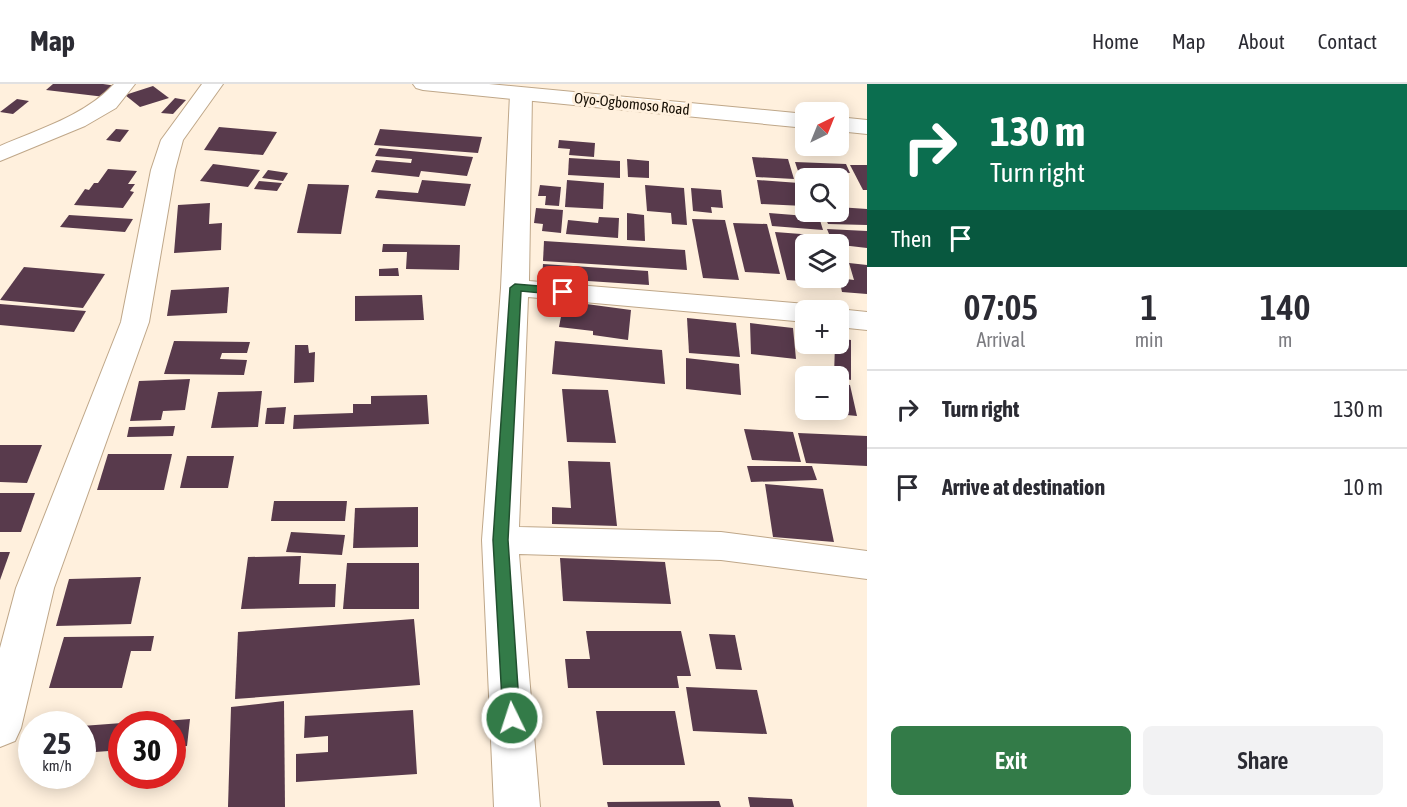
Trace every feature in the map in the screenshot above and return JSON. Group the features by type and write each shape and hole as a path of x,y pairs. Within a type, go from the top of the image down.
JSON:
{"main road":[{"path":"0,154 77,120 108,103 124,84"},
{"path":"0,728 35,588 135,322 163,170 172,140 213,84"},
{"name":"Oyo-Ogbomoso Road","path":"423,84 795,120"},
{"path":"518,807 500,540 515,288 521,94"},
{"path":"849,125 867,127"},
{"path":"515,288 795,313"},
{"path":"849,319 867,321"},
{"path":"500,540 722,546 867,565"}],"building":[{"path":"53,84 117,86 105,97 46,90"},
{"path":"153,86 169,98 140,107 125,95"},
{"path":"175,98 186,100 173,114 161,113"},
{"path":"17,99 29,101 13,114 0,112"},
{"path":"219,127 277,132 263,155 204,150"},
{"path":"116,129 129,130 120,142 106,140"},
{"path":"380,129 482,137 478,153 374,145"},
{"path":"559,140 595,143 594,157 569,155 570,149 558,148"},
{"path":"379,148 473,157 467,176 421,171 419,177 371,172 376,160 411,163 412,159 375,156"},
{"path":"752,157 788,159 794,179 756,177"},
{"path":"569,158 620,161 620,178 568,175"},
{"path":"627,159 649,161 649,178 628,177"},
{"path":"795,162 846,164 848,168 797,168"},
{"path":"213,164 260,170 248,187 200,181"},
{"path":"850,165 867,165 867,190 863,190"},
{"path":"108,169 137,171 128,184 135,184 130,191 134,192 123,208 74,205 85,189 89,190 94,183 98,183"},
{"path":"268,170 288,173 283,181 262,178"},
{"path":"422,180 471,184 465,206 375,198 378,190 418,193"},
{"path":"567,180 604,183 603,209 565,207"},
{"path":"757,180 795,183 795,206 761,204"},
{"path":"259,181 282,183 277,191 254,189"},
{"path":"308,184 349,185 341,234 297,233"},
{"path":"540,185 561,187 559,206 545,205 546,196 538,196"},
{"path":"645,185 684,188 687,225 672,224 671,213 647,211"},
{"path":"691,188 721,190 723,208 711,207 712,213 693,211"},
{"path":"210,203 209,224 222,223 221,250 174,253 178,205"},
{"path":"536,208 563,210 561,233 542,231 543,224 534,223"},
{"path":"849,208 867,209 867,225 828,224 827,222 849,222"},
{"path":"627,213 644,215 645,241 627,240"},
{"path":"769,213 795,215 795,222 821,222 823,230 772,226"},
{"path":"69,215 133,219 125,232 60,227"},
{"path":"599,217 619,218 618,238 566,234 568,220 598,223"},
{"path":"692,219 725,220 739,280 703,278"},
{"path":"733,223 767,224 780,274 745,272"},
{"path":"827,229 867,231 867,248 849,246 849,234 829,234"},
{"path":"775,232 801,234 795,234 795,281 787,280"},
{"path":"544,241 685,250 687,270 543,261"},
{"path":"383,244 460,245 459,270 406,269 407,252 382,252"},
{"path":"849,263 867,265 867,294 842,292 841,288 849,288 849,279 854,280"},
{"path":"543,264 648,271 649,285 542,278"},
{"path":"24,267 105,274 83,308 0,300"},
{"path":"398,268 399,276 379,276 379,269"},
{"path":"229,287 227,313 167,316 171,290"},
{"path":"422,295 424,320 355,321 355,296"},
{"path":"564,301 631,310 628,340 593,335 593,331 559,327"},
{"path":"0,304 86,311 74,332 0,325"},
{"path":"687,318 736,323 740,357 689,353"},
{"path":"750,323 793,328 796,359 751,354"},
{"path":"849,340 851,340 851,380 849,380 849,366 834,366 835,354 849,354"},
{"path":"174,341 250,342 247,353 222,353 220,359 247,360 244,375 164,374"},
{"path":"555,341 662,350 665,384 552,374"},
{"path":"295,345 308,345 309,353 315,352 314,382 294,383"},
{"path":"686,358 739,364 741,395 686,389"},
{"path":"190,379 185,410 163,411 161,420 130,421 139,381"},
{"path":"849,385 850,385 857,416 849,415"},
{"path":"562,389 608,390 616,443 567,442"},
{"path":"262,391 258,427 211,428 218,392"},
{"path":"427,395 429,424 293,429 294,415 353,413 353,404 371,404 371,396"},
{"path":"286,407 284,424 265,424 267,408"},
{"path":"175,426 173,436 127,437 129,427"},
{"path":"744,429 793,432 801,462 752,460"},
{"path":"798,433 867,436 867,466 806,463"},
{"path":"0,445 42,445 27,483 0,482"},
{"path":"108,454 172,454 164,490 97,490"},
{"path":"187,456 234,456 228,488 180,488"},
{"path":"568,461 610,462 617,526 552,524 552,507 571,508"},
{"path":"747,466 812,466 817,480 751,482"},
{"path":"765,484 823,489 834,542 773,537"},
{"path":"0,493 35,493 21,532 0,532"},
{"path":"274,501 347,501 345,521 271,521"},
{"path":"418,507 418,547 353,548 355,508"},
{"path":"291,532 345,535 342,555 286,552"},
{"path":"0,552 10,552 0,580"},
{"path":"301,556 299,584 336,584 335,607 241,609 248,557"},
{"path":"560,558 665,562 671,604 563,601"},
{"path":"347,563 419,563 419,609 343,609"},
{"path":"141,577 131,624 56,626 69,579"},
{"path":"414,619 420,685 235,699 238,632"},
{"path":"586,631 681,631 691,676 677,676 679,688 568,688 565,659 590,659"},
{"path":"709,634 735,635 742,670 716,669"},
{"path":"154,636 151,651 131,651 122,688 49,688 64,637"},
{"path":"686,687 757,690 767,734 693,731"},
{"path":"284,701 285,807 228,807 231,707"},
{"path":"413,710 417,774 296,782 296,754 328,752 328,736 304,738 305,716"},
{"path":"596,711 675,711 685,765 603,765"},
{"path":"186,719 190,719 186,746"},
{"path":"108,724 108,751 96,752 96,725"},
{"path":"748,797 792,799 794,807 750,807"},
{"path":"719,801 721,807 608,807 607,802"}],"route":[{"path":"512,718 500,540 515,288 563,292"}]}
